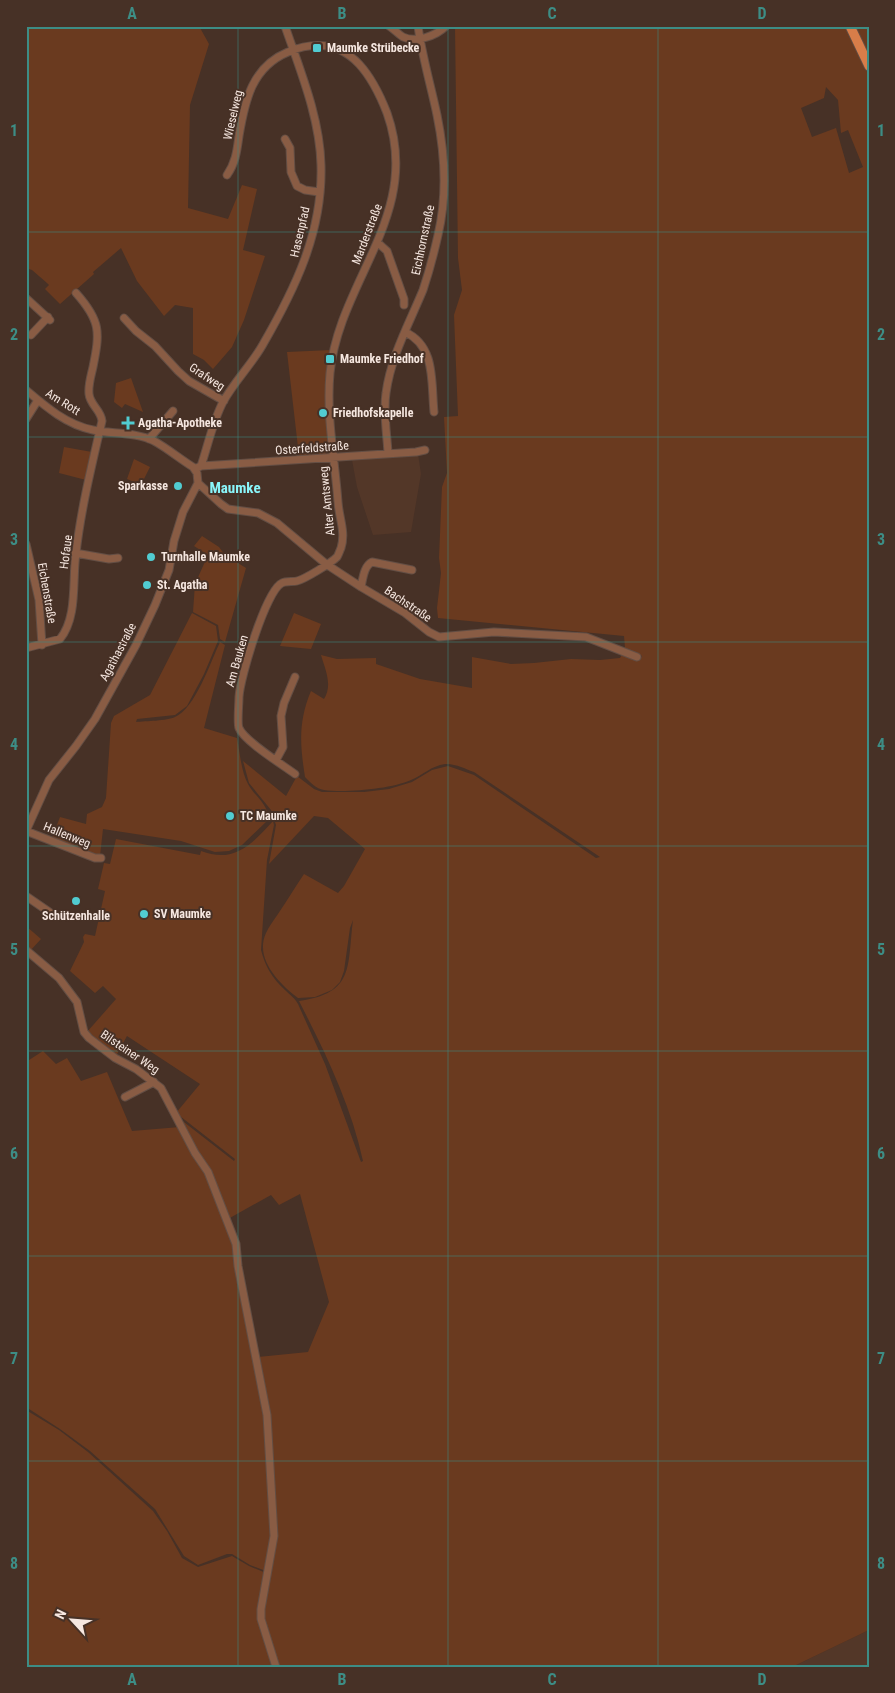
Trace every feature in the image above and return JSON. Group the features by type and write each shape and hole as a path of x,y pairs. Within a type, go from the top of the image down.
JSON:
{"main road":[{"path":"850,26 869,66"}],"street":[{"name":"Hasenpfad","path":"224,401 261,348 291,294 303,268 316,223 322,165 318,136 312,108 285,26"},
{"path":"389,26 403,37 420,38 436,34 446,26"},
{"name":"Eichhornstraße","path":"388,453 386,394 393,359 423,288 434,255 443,194 442,153 437,118 418,26"},
{"name":"Marderstraße","path":"293,50 317,44 326,45 349,54 366,71 383,102 394,139 395,184 389,213 350,303 341,326 333,356 329,388 334,458"},
{"name":"Wieselweg","path":"227,174 234,162 241,123 252,85 269,62 277,56 293,50"},
{"path":"285,139 290,148 291,172 297,186 305,190 319,192"},
{"path":"377,242 387,251 404,299 404,305"},
{"path":"76,293 90,308 96,321 98,332 88,391 91,402 102,417 100,431"},
{"path":"26,298 49,319 31,335"},
{"name":"Grafweg","path":"124,318 184,376 224,401 198,468"},
{"path":"405,332 414,336 426,350 430,365 434,412"},
{"name":"Am Rott","path":"26,390 57,415 73,423 91,430 149,439 198,468"},
{"path":"26,419 38,400"},
{"path":"149,439 173,411"},
{"name":"Hofaue","path":"26,648 60,639 68,627 72,608 76,553 100,431"},
{"name":"Osterfeldstraße","path":"198,468 425,450"},
{"name":"Alter Amtsweg","path":"326,564 338,556 343,536 338,506 334,458"},
{"path":"198,468 198,483"},
{"name":"Bachstraße","path":"198,483 228,509 258,513 271,519 326,564 405,613 429,632 439,637 494,632 586,637 637,657"},
{"name":"Agathastraße","path":"26,831 49,780 90,726 136,645 169,570 174,541 183,512 198,483"},
{"name":"Eichenstraße","path":"26,544 39,600 42,645"},
{"path":"76,553 109,559 118,558"},
{"path":"361,587 364,573 369,563 412,570"},
{"name":"Am Bauken","path":"295,774 249,740 239,728 239,697 242,679 265,607 274,589 282,583 300,581 326,564"},
{"path":"276,760 283,747 281,716 284,703 295,677"},
{"name":"Hallenweg","path":"26,831 95,858 100,858"},
{"path":"26,896 55,916"},
{"name":"Bilsteiner Weg","path":"26,950 59,978 77,1002 84,1031 89,1038 161,1088 168,1098 195,1154 208,1172 236,1244 240,1279 266,1405 274,1536 261,1609 262,1619 276,1667"},
{"path":"125,1097 154,1082"}],"shaded area":[{"path":"26,26 199,26 209,44 190,105 188,208 228,219 242,185 257,189 243,250 265,256 244,320 232,347 213,369 204,360 193,354 193,308 175,305 164,316 137,281 121,248 60,304 45,289 49,285 32,270 26,268"},
{"path":"455,26 869,26 869,1630 792,1667 277,1667 262,1618 276,1528 258,1357 308,1352 329,1302 300,1194 279,1205 271,1195 228,1219 180,1119 234,1161 235,1159 176,1113 200,1084 127,1036 116,1056 87,1032 116,999 103,986 95,993 70,971 84,942 83,937 85,934 95,936 105,891 98,889 104,863 110,864 116,839 200,855 201,851 223,855 242,850 273,821 274,825 267,860 261,950 267,967 273,976 298,1004 325,1064 361,1162 363,1161 358,1140 344,1099 328,1059 299,1001 317,997 330,992 339,984 345,975 353,920 350,928 344,971 340,982 332,990 315,997 298,998 284,986 266,961 263,943 266,933 304,874 338,893 365,849 328,818 314,816 269,864 276,825 271,810 249,783 243,761 286,796 297,776 314,789 322,792 364,792 389,789 412,782 432,770 448,766 474,775 596,858 600,857 474,772 456,765 440,765 411,780 392,786 355,791 321,789 313,785 305,777 301,744 304,713 311,691 324,699 328,688 321,655 337,659 376,658 376,664 420,679 472,688 472,657 511,664 571,659 600,660 620,658 623,653 640,660 642,656 625,648 624,636 438,618 437,608 441,573 439,558 442,487 447,473 444,417 458,416 454,315 462,290 458,258","holes":["826,87 838,100 841,133 848,130 863,167 849,173 836,128 812,137 801,108 824,98"]},
{"path":"331,350 331,454 299,456 287,352"},
{"path":"131,378 143,412 125,404 122,408 114,402 116,383"},
{"path":"64,447 92,452 86,480 59,473"},
{"path":"418,454 421,474 411,532 373,535 357,487 352,460"},
{"path":"134,459 150,467 141,485 127,479"},
{"path":"202,536 219,547 225,555 246,568 225,642 220,639 218,625 193,612 195,584 208,555 194,546"},
{"path":"26,561 35,602 38,636 37,642 26,645"},
{"path":"192,613 216,626 218,641 204,674 187,706 175,715 137,719 136,722 167,719 175,717 182,712 189,705 196,695 220,642 225,645 204,728 237,738 242,768 246,779 251,789 264,805 268,814 268,820 242,845 229,851 215,852 181,841 103,829 100,856 98,856 52,838 60,817 86,824 87,814 102,807 106,798 111,723 114,716 150,695"},
{"path":"294,613 321,624 311,649 280,646"},
{"path":"26,926 41,939 30,951 26,947"},
{"path":"43,1051 56,1064 67,1058 81,1081 107,1072 132,1131 180,1127 207,1171 236,1246 265,1405 274,1528 266,1571 250,1565 232,1554 227,1554 198,1565 184,1556 155,1509 90,1451 26,1407 26,1062"},
{"path":"26,1410 59,1430 88,1452 153,1511 182,1558 198,1567 232,1556 266,1573 260,1618 275,1667 26,1667"},
{"path":"869,1630 869,1667 792,1667"}],"place":[{"name":"Maumke Strübecke","path":"317,48"},
{"name":"Maumke Friedhof","path":"330,359"},
{"name":"Friedhofskapelle","path":"323,413"},
{"name":"Agatha-Apotheke","path":"128,423"},
{"name":"Sparkasse","path":"178,486"},
{"name":"Turnhalle Maumke","path":"151,557"},
{"name":"St. Agatha","path":"147,585"},
{"name":"TC Maumke","path":"230,816"},
{"name":"Schützenhalle","path":"76,901"},
{"name":"SV Maumke","path":"144,914"}],"district":[{"name":"Maumke","path":"235,488"}]}
